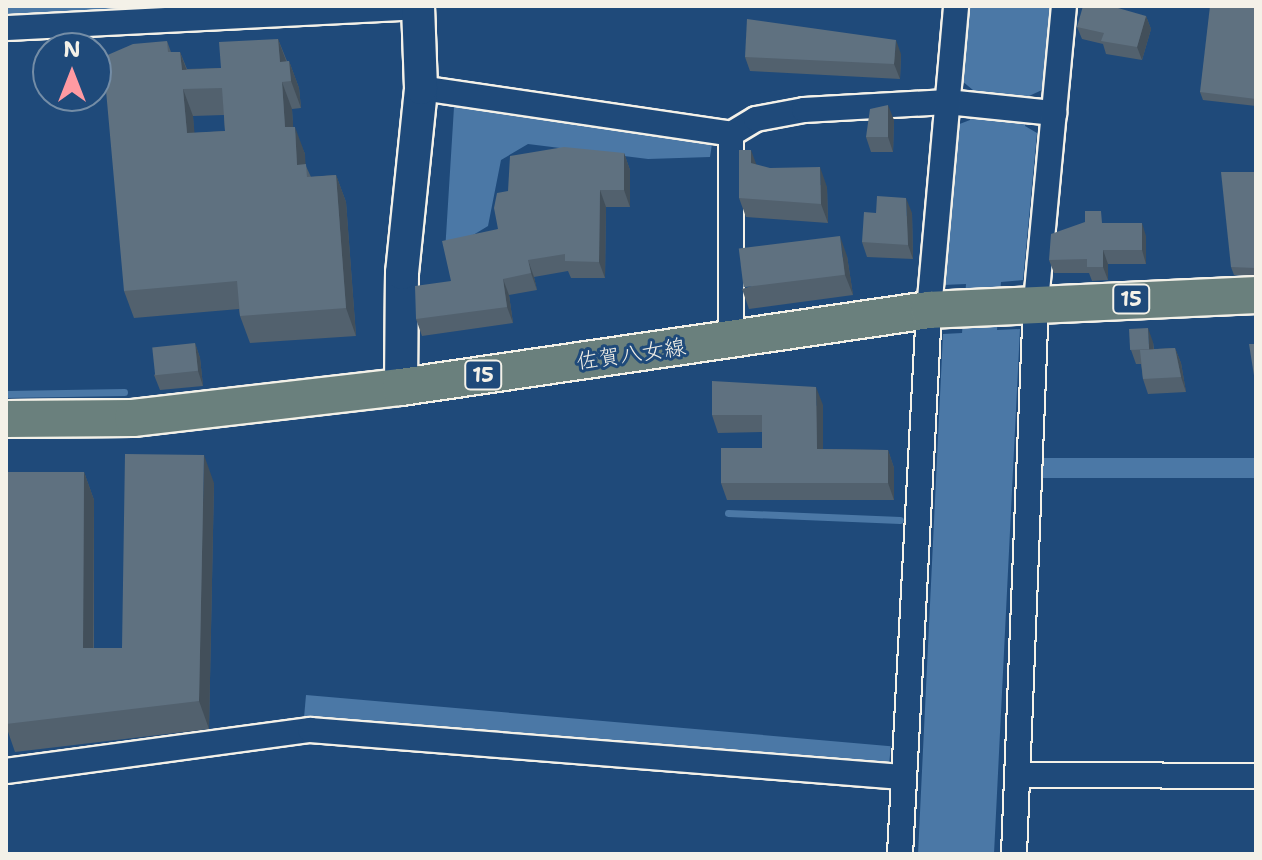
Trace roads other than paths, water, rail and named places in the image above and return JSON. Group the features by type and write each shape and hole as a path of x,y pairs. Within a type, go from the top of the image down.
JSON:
{"main road":[{"name":"佐賀八女線","path":"6,419 133,418 401,387 943,309 1021,303 1256,295"}],"street":[{"path":"6,28 418,6 421,88 402,273 401,387"},
{"path":"900,854 902,777 943,309 947,102 956,6"},
{"path":"1014,854 1018,775 1021,303 1054,113 1064,6"},
{"path":"421,88 731,134 756,119 804,110 947,102 1054,113"},
{"path":"731,134 731,339"},
{"path":"6,771 310,730 902,777"},
{"path":"1018,775 1256,776"}],"water":[{"path":"6,6 174,6 6,16"},
{"path":"969,6 1050,6 1042,90 1029,96 1025,126 1037,133 1023,280 1001,282 997,330 1020,329 994,854 918,854 943,334 962,333 966,284 943,285 957,125 970,120 973,90 962,81"},
{"path":"454,107 712,144 710,157 648,159 528,144 501,160 488,226 445,252"},
{"path":"1042,458 1256,458 1256,478 1042,478"},
{"path":"306,695 891,746 889,767 304,716"}],"waterway":[{"path":"6,394 124,392"},
{"path":"728,513 900,520"}]}
